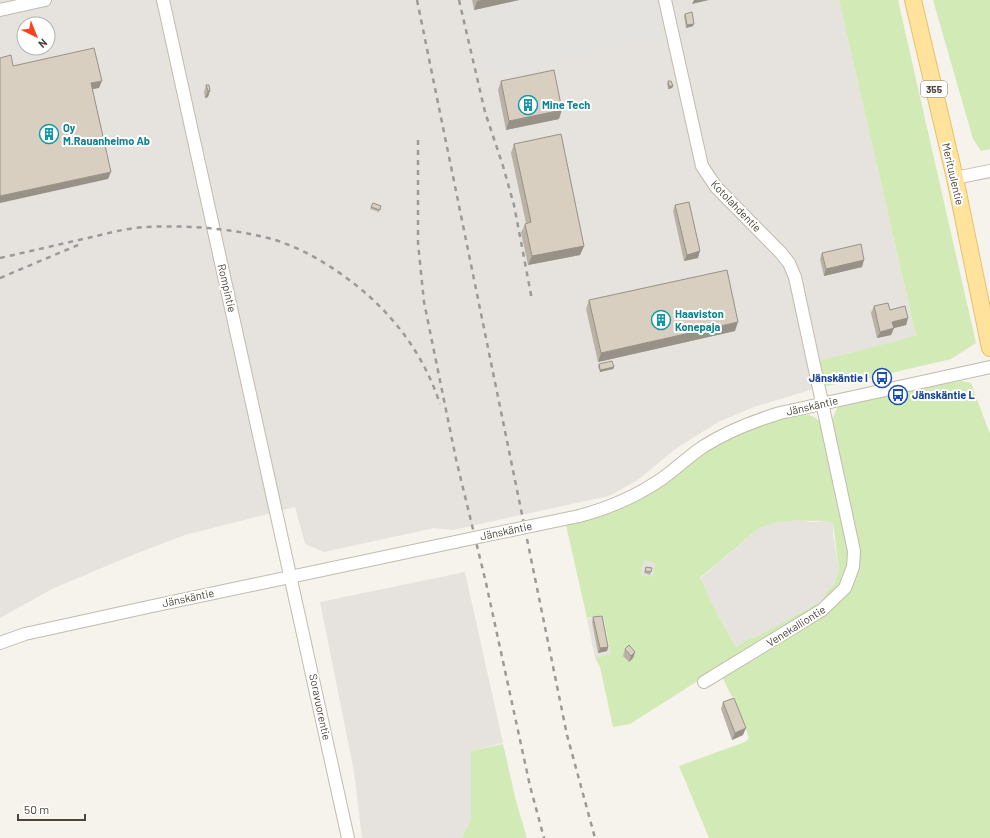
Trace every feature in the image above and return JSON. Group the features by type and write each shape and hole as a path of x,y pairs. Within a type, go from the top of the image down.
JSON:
{"main road":[{"name":"Merituulentie","path":"913,0 955,178 990,348"}],"street":[{"path":"0,10 45,0"},
{"name":"Rompintie","path":"163,0 291,576"},
{"name":"Kotolahdentie","path":"665,0 702,166 716,187 789,263 795,277 822,404"},
{"path":"955,178 990,171"},
{"name":"Jänskäntie","path":"0,643 25,634 291,576 580,516 613,506 644,490 664,477 684,460 724,435 758,420 822,404 990,367"},
{"name":"Venekalliontie","path":"704,682 822,610 845,588 853,567 854,551 822,404"},
{"name":"Soravuorentie","path":"291,576 348,838"}],"shaded area":[{"path":"0,0 839,0 916,337 808,364 813,388 810,390 754,407 718,422 674,450 638,480 609,496 452,530 434,528 324,552 305,544 295,507 185,535 135,554 52,589 0,618"},
{"path":"519,0 655,0 663,37 489,76 474,10"},
{"path":"797,520 810,522 830,521 833,523 833,534 839,570 834,584 828,590 822,601 756,637 750,638 736,647 716,612 700,579 759,528 773,523"},
{"path":"644,560 655,563 652,578 641,575"},
{"path":"465,572 503,743 471,751 471,819 462,838 362,838 354,772 320,602"},
{"path":"603,615 611,654 595,658 587,619"}],"green space":[{"path":"839,0 898,0 976,343 951,359 870,378 826,386 819,361 916,336"},
{"path":"933,0 990,0 990,149 981,151 973,139"},
{"path":"961,381 971,383 990,434 990,838 709,838 679,766 745,742 749,738 734,696 732,697 718,668 630,724 613,727 600,667 595,658 611,654 603,615 587,618 566,525 607,514 630,504 705,452 731,437 783,418 801,414 812,416 821,424 832,421 837,408 843,405 916,388","holes":["797,520 826,521 833,523 839,570 834,584 828,590 822,601 756,637 750,638 736,647 716,612 700,578 759,528 773,523","644,560 655,563 652,577 641,575"]},
{"path":"503,744 516,801 527,838 462,838 471,819 471,751"}],"building":[{"path":"692,12 694,24 687,25 685,14"},
{"name":"Oy M.Rauanheimo Ab","path":"94,48 102,81 91,83 111,172 0,196 0,58 11,55 13,66"},
{"name":"Mine Tech","path":"554,70 562,110 509,121 501,81"},
{"path":"668,81 671,81 673,86 669,86"},
{"path":"206,85 209,85 210,91 208,91"},
{"path":"561,134 584,246 532,256 525,224 531,222 514,144"},
{"path":"689,202 700,251 687,255 675,205"},
{"path":"373,203 381,206 380,210 371,207"},
{"path":"861,244 864,260 826,269 822,253"},
{"name":"Haaviston Konepaja","path":"727,270 738,322 601,353 589,300"},
{"path":"888,303 890,310 905,306 908,318 892,322 894,328 880,332 874,306"},
{"path":"612,361 614,367 600,370 599,364"},
{"path":"646,567 652,568 651,572 645,571"},
{"path":"602,616 608,647 600,648 593,617"},
{"path":"629,645 635,652 631,656 625,649"},
{"path":"734,698 746,728 735,733 723,702"}],"railway":[{"path":"417,0 567,735 595,838"},
{"path":"459,0 485,112 514,205 532,300"},
{"path":"418,140 418,243 424,302 456,459 486,583 530,786 544,838"},
{"path":"0,258 132,228 145,227 176,226 207,228 238,232 275,240 298,249 326,264 363,291 380,307 409,342 421,361 432,382 440,404"},
{"path":"0,278 78,245"}],"place":[{"name":"Mine Tech","path":"528,105"},
{"name":"Oy M.Rauanheimo Ab","path":"49,134"},
{"name":"Haaviston Konepaja","path":"661,320"},
{"name":"Jänskäntie I","path":"882,378"},
{"name":"Jänskäntie L","path":"898,395"}]}
